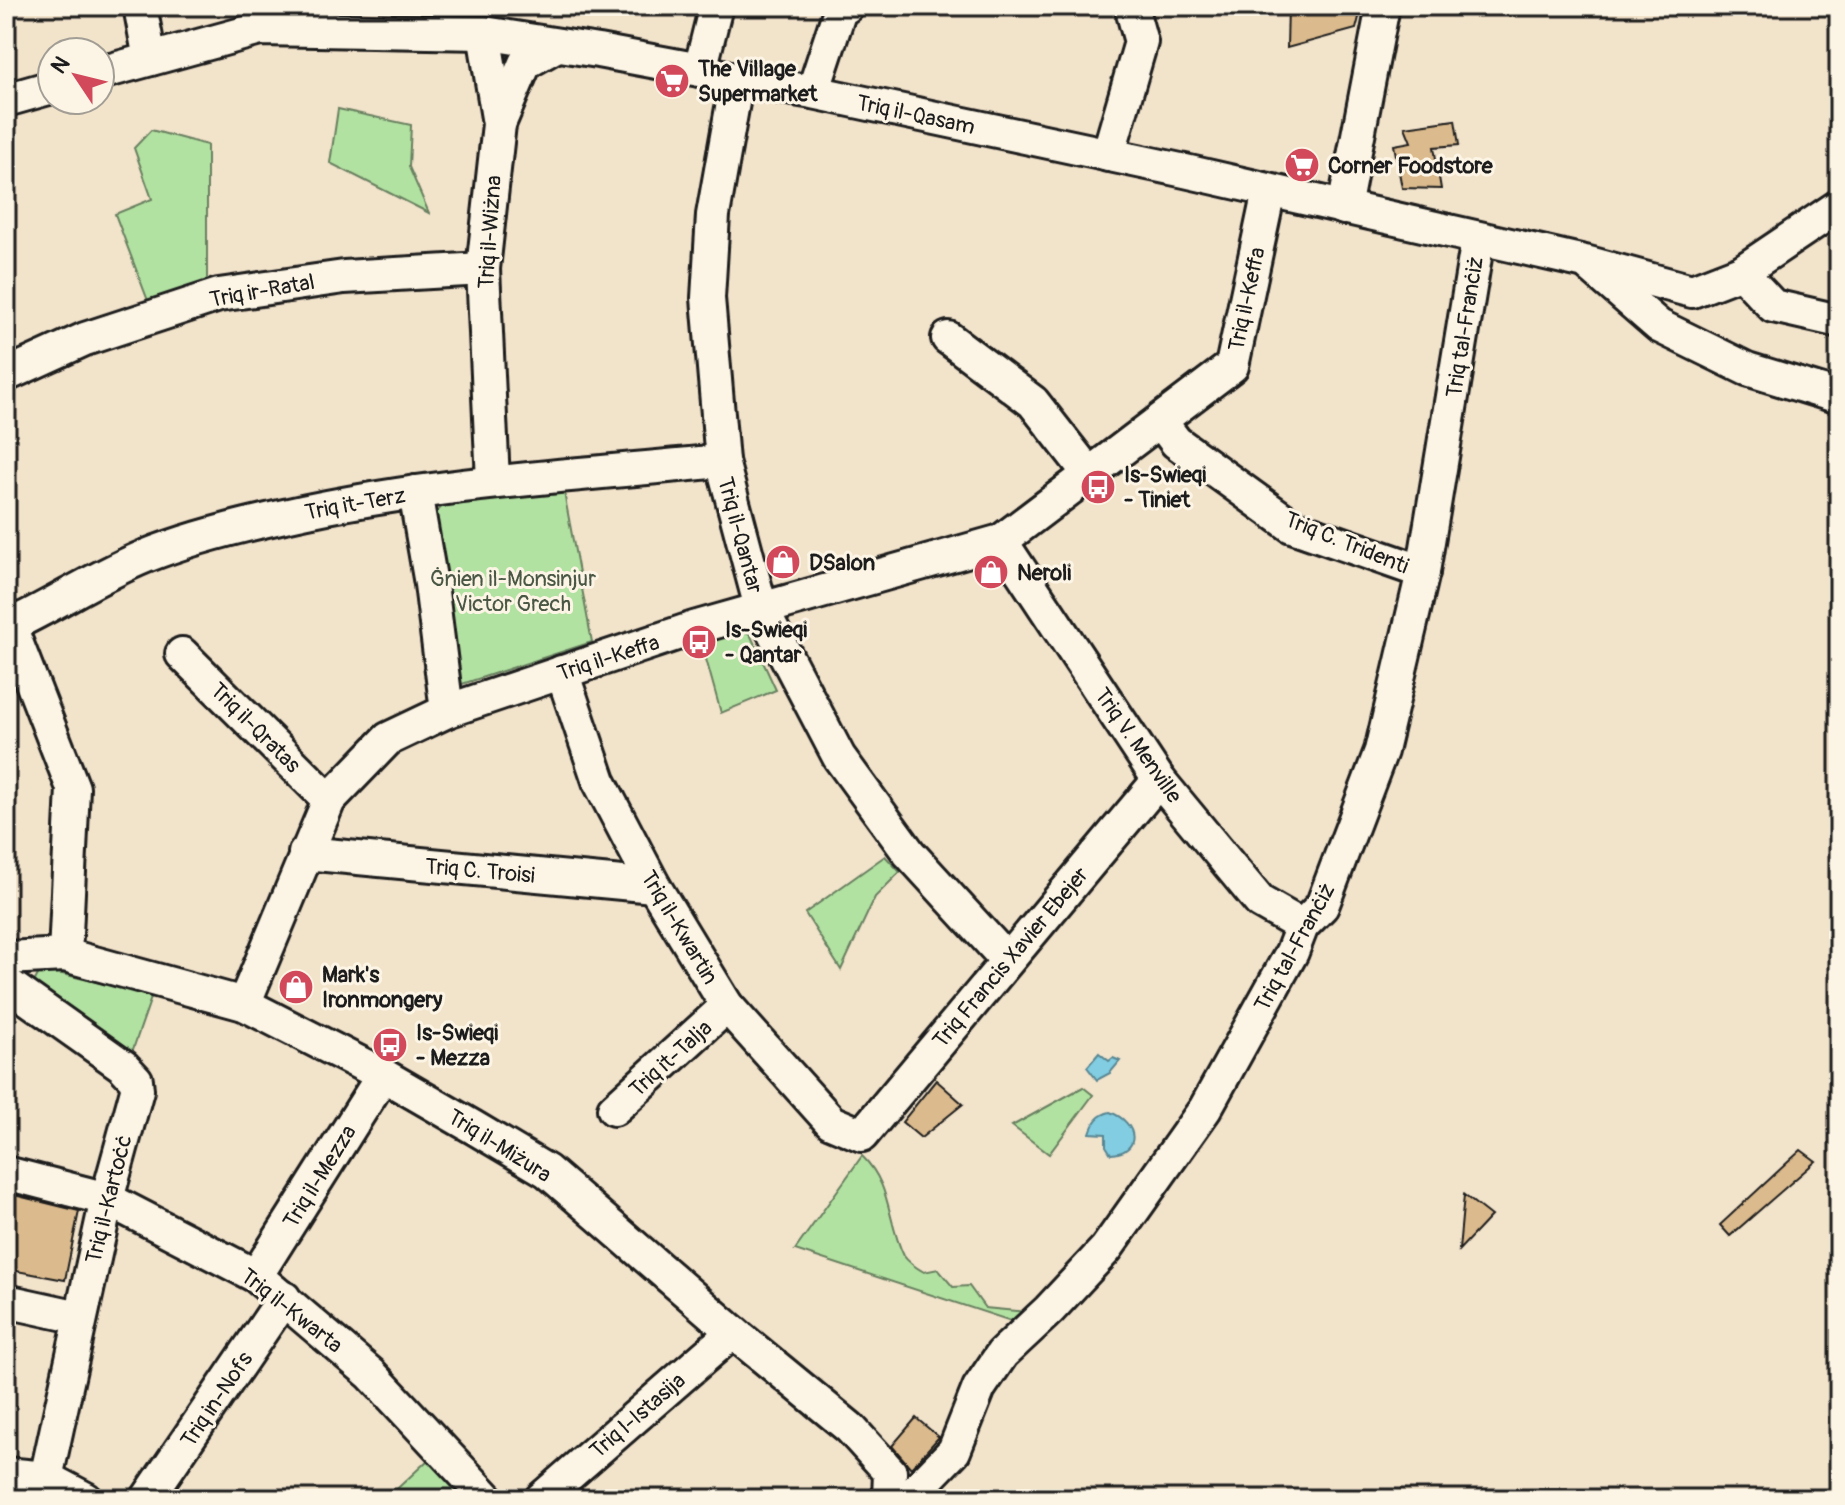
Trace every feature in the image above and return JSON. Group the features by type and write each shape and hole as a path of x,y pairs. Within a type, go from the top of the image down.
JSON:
{"street":[{"path":"140,6 150,59"},
{"path":"700,70 716,6"},
{"path":"813,92 840,10 847,6"},
{"path":"1108,155 1141,42 1131,6"},
{"path":"1344,208 1383,6"},
{"name":"Triq il-Qasam","path":"116,69 260,29 397,18 598,51 737,80 813,92 1585,262 1692,291 1741,272 1839,206"},
{"name":"Triq il-Wiżna","path":"484,33 499,124 483,269 493,481"},
{"path":"499,124 525,63 557,45"},
{"name":"Triq il-Qantar","path":"737,80 713,215 708,298 722,461 761,608 839,757 909,853 1007,960"},
{"path":"6,100 36,92"},
{"name":"Triq il-Keffa","path":"244,1004 329,800 388,739 447,711 562,672 761,608 1001,541 1232,366 1269,191"},
{"name":"Triq tal-Franċiż","path":"896,1499 915,1491 954,1451 979,1388 1002,1354 1049,1310 1106,1249 1205,1109 1292,952 1302,926 1322,906 1381,751 1423,572 1478,239"},
{"path":"1585,262 1659,326 1747,369 1839,397"},
{"name":"Triq ir-Ratal","path":"6,375 85,339 219,295 344,277 483,269"},
{"path":"1741,272 1773,306 1839,321"},
{"path":"948,338 1033,402 1090,475"},
{"name":"Triq C. Tridenti","path":"1161,422 1176,442 1292,526 1423,572"},
{"name":"Triq it-Terz","path":"8,621 145,556 231,529 322,506 493,481 722,461"},
{"path":"415,492 447,711"},
{"name":"Triq V. Menville","path":"1001,541 1159,780 1260,902 1302,926"},
{"path":"8,621 73,788 65,955"},
{"name":"Triq il-Qratas","path":"182,654 329,800"},
{"name":"Triq il-Kwartin","path":"562,672 599,781 654,886 727,1006 831,1122 862,1135"},
{"name":"Triq Francis Xavier Ebejer","path":"862,1135 1159,780"},
{"name":"Triq C. Troisi","path":"305,853 654,886"},
{"name":"Triq il-Miżura","path":"6,958 65,955 244,1004 383,1075 547,1171 733,1332 850,1428 890,1472 889,1499"},
{"name":"Triq il-Kartoċċ","path":"6,983 123,1066 136,1080 137,1090 79,1317 46,1478"},
{"name":"Triq it-Talja","path":"614,1109 727,1006"},
{"name":"Triq il-Mezza","path":"256,1276 383,1075"},
{"name":"Triq il-Kwarta","path":"6,1173 107,1199 256,1276 371,1374 488,1499"},
{"name":"Triq in-Nofs","path":"147,1499 284,1298"},
{"path":"6,1301 79,1317"},
{"name":"Triq l-Istasija","path":"541,1499 733,1332"},
{"path":"6,1474 46,1478 86,1499"}],"green space":[{"path":"338,109 411,125 409,167 429,213 330,163"},
{"path":"151,130 207,145 207,291 150,306 115,214 152,199 134,148"},
{"name":"Ġnien il-Monsinjur Victor Grech","path":"563,487 592,642 456,686 431,517 447,502 553,493"},
{"path":"739,629 750,634 776,690 721,713 701,641"},
{"path":"885,856 900,872 875,897 841,970 805,913"},
{"path":"41,969 152,995 131,1055 30,990"},
{"path":"1083,1087 1093,1095 1049,1154 1012,1126"},
{"path":"862,1156 879,1179 899,1243 908,1260 924,1272 938,1269 953,1287 969,1286 985,1308 1027,1312 1014,1322 795,1250"},
{"path":"428,1460 468,1499 386,1499"}],"water":[{"path":"1099,1053 1109,1061 1113,1058 1120,1061 1110,1073 1097,1080 1087,1067"},
{"path":"1110,1112 1127,1123 1133,1137 1128,1149 1111,1154 1106,1146 1106,1134 1090,1133 1097,1119"}],"building":[{"path":"1288,6 1362,6 1356,29 1287,48"},
{"path":"1455,120 1459,145 1434,147 1441,189 1402,188 1394,145 1411,142 1405,127"},
{"path":"936,1080 963,1104 921,1138 902,1122"},
{"path":"1801,1150 1816,1161 1730,1236 1720,1225"},
{"path":"6,1193 79,1211 65,1280 6,1269"},
{"path":"1464,1195 1491,1216 1459,1250"},
{"path":"916,1418 939,1437 911,1468 892,1446"}],"place":[{"name":"The Village Supermarket","path":"672,81"},
{"name":"Corner Foodstore","path":"1302,165"},
{"name":"Is-Swieqi - Tiniet","path":"1098,487"},
{"name":"DSalon","path":"783,562"},
{"name":"Neroli","path":"991,572"},
{"name":"Is-Swieqi - Qantar","path":"699,642"},
{"name":"Mark's Ironmongery","path":"296,987"},
{"name":"Is-Swieqi - Mezza","path":"390,1045"}]}
